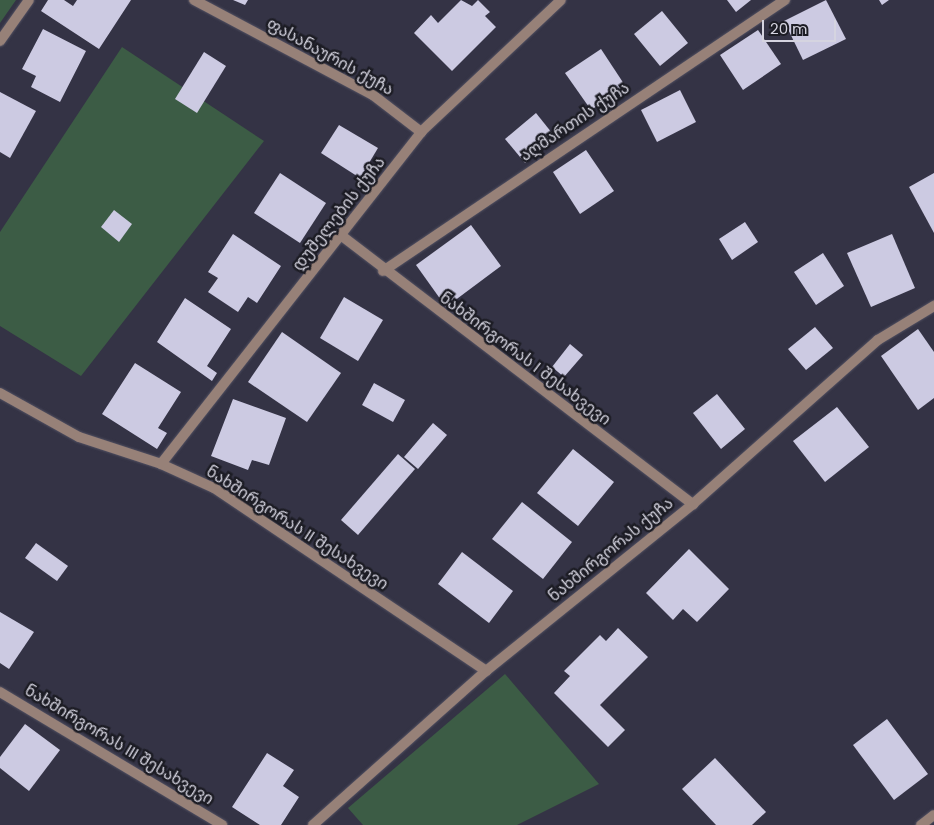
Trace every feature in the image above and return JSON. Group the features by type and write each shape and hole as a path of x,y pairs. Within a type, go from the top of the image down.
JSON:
{"street":[{"path":"0,41 30,0"},
{"name":"ფასანაურის ქუჩა","path":"194,0 373,95 421,132"},
{"name":"დუშელების ქუჩა","path":"161,464 342,236 421,132 561,0"},
{"name":"აღმართის ქუჩა","path":"383,272 785,0"},
{"name":"ნახშირგორას I შესახვევი","path":"342,236 383,272 693,504"},
{"name":"ნახშირგორას ქუჩა","path":"313,825 486,671 693,504 878,340 934,306"},
{"name":"ნახშირგორას II შესახვევი","path":"0,393 79,437 161,464 214,488 486,671"},
{"name":"ნახშირგორას III შესახვევი","path":"0,692 222,825"},
{"path":"921,825 934,816"}],"green space":[{"path":"0,0 16,0 0,23"},
{"path":"122,47 264,141 81,376 0,326 0,232"},
{"path":"505,674 599,784 517,825 363,825 348,808"}],"building":[{"path":"48,0 64,0 73,6 77,0 131,0 99,49 41,11"},
{"path":"233,0 248,0 245,5"},
{"path":"461,0 472,6 478,0 490,12 485,16 496,27 452,71 414,33 431,15 438,23"},
{"path":"727,0 751,0 736,12"},
{"path":"826,0 846,39 803,60 784,21"},
{"path":"879,0 889,0 882,5"},
{"path":"662,11 688,43 660,66 634,34"},
{"path":"43,29 86,51 60,102 31,87 36,76 22,69"},
{"path":"758,30 781,64 743,90 720,55"},
{"path":"601,49 626,87 591,110 565,73"},
{"path":"204,52 226,66 197,113 175,99"},
{"path":"680,90 696,122 657,142 641,110"},
{"path":"0,92 36,111 10,158 0,152"},
{"path":"536,113 556,138 525,163 505,139"},
{"path":"339,125 378,148 360,178 321,153"},
{"path":"586,150 614,191 580,214 553,172"},
{"path":"280,173 326,203 300,243 254,213"},
{"path":"934,173 934,233 909,187"},
{"path":"114,210 132,224 119,242 101,227"},
{"path":"745,222 758,242 732,260 719,239"},
{"path":"471,225 501,266 446,307 416,265"},
{"path":"233,234 281,266 257,303 248,297 238,312 208,292 218,278 208,272"},
{"path":"892,234 915,288 871,307 847,253"},
{"path":"823,253 844,286 816,305 794,272"},
{"path":"344,297 383,320 358,361 320,338"},
{"path":"185,298 231,329 207,366 217,373 212,381 157,342"},
{"path":"815,327 833,348 806,370 788,349"},
{"path":"918,329 934,352 934,398 918,410 881,356"},
{"path":"282,332 341,373 307,422 248,382"},
{"path":"570,344 583,355 564,377 552,367"},
{"path":"135,363 181,392 158,428 167,433 157,449 102,414"},
{"path":"374,383 405,400 393,422 362,405"},
{"path":"717,394 745,429 721,449 693,413"},
{"path":"233,399 286,418 269,465 252,460 248,470 211,456"},
{"path":"837,407 869,447 825,482 793,441"},
{"path":"433,423 447,435 418,469 404,457"},
{"path":"573,449 614,482 578,526 537,493"},
{"path":"398,454 415,469 358,535 341,520"},
{"path":"522,502 572,542 543,579 492,539"},
{"path":"36,543 68,566 57,581 25,558"},
{"path":"689,549 729,589 697,622 683,609 673,620 646,593"},
{"path":"462,552 513,591 489,623 438,584"},
{"path":"0,612 34,632 9,669 0,663"},
{"path":"618,628 648,657 600,705 625,730 608,747 554,693 570,676 564,671 600,635 606,641"},
{"path":"887,719 928,774 894,800 853,745"},
{"path":"25,724 60,750 29,791 0,768 0,757"},
{"path":"267,753 294,770 283,786 299,797 281,825 260,825 232,807"},
{"path":"715,758 766,812 752,825 716,825 682,789"}]}
